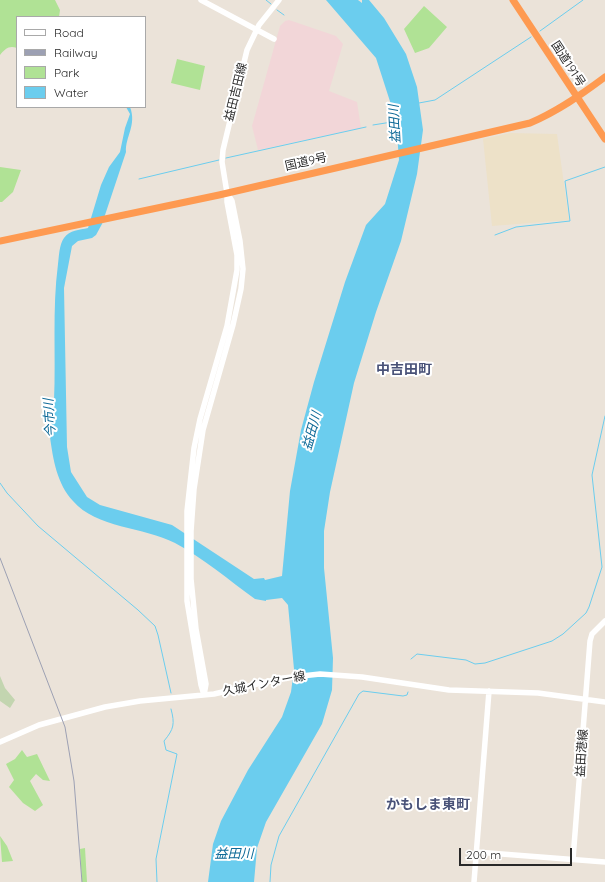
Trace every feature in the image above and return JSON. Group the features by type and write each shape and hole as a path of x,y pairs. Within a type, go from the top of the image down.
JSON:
{"highway":[{"name":"国道191号","path":"513,0 605,139"},
{"name":"国道9号","path":"0,241 227,193 530,123 547,116 578,98 605,77"}],"main road":[{"path":"201,0 274,39"},
{"name":"益田吉田線","path":"204,695 200,685 187,601 188,491 200,419 227,326 236,281 237,255 227,202 222,162 223,150 243,62 252,36 279,0"},
{"name":"益田港線","path":"573,859 590,641 592,634 605,621"},
{"name":"久城インター線","path":"0,742 54,721 105,707 140,701 204,695 283,678 320,674 340,675 449,690 538,693 586,698 605,702"},
{"path":"474,882 489,691"},
{"path":"476,852 605,862"}],"shaded area":[{"path":"289,20 336,36 343,44 329,91 357,102 361,128 258,150 252,126 280,26 285,21"},
{"path":"510,133 557,134 569,220 492,226 483,139"}],"green space":[{"path":"0,0 55,0 60,10 59,16 16,16 16,48 7,48 0,55"},
{"path":"424,6 447,27 429,48 415,53 404,29"},
{"path":"177,59 205,66 200,90 171,83"},
{"path":"0,167 21,170 13,192 2,202 0,202"},
{"path":"0,676 5,688 15,700 10,708 0,701"},
{"path":"22,750 27,757 37,754 50,781 43,780 36,774 30,781 43,805 35,811 23,803 9,787 14,780 6,764 15,759"},
{"path":"0,836 7,846 13,861 2,862"},
{"path":"85,848 87,882 82,882 80,849"}],"water":[{"name":"益田川","path":"326,0 358,0 362,3 362,0 369,0 384,18 406,54 417,87 423,130 417,174 401,241 376,312 354,383 330,492 324,531 324,568 333,658 332,690 322,724 266,822 257,848 254,882 208,882 213,844 221,821 248,770 282,717 291,692 294,669 288,605 282,598 266,601 255,599 206,562 175,543 149,533 94,517 73,501 63,487 59,479 50,437 54,405 55,298 61,244 66,235 69,233 88,228 101,185 109,167 120,152 125,128 130,114 127,108 130,108 132,125 127,141 126,152 102,224 96,235 92,238 78,241 72,246 64,288 67,447 71,472 87,497 100,505 172,525 254,579 264,578 265,580 282,576 290,491 301,430 314,382 345,282 366,225 385,204 399,160 396,120 376,58"}],"waterway":[{"path":"266,0 271,4"},
{"path":"540,31 583,0"},
{"path":"277,10 284,15"},
{"path":"419,103 435,100 531,37"},
{"path":"373,125 398,121"},
{"path":"226,158 366,127"},
{"path":"139,179 219,160"},
{"path":"495,235 516,227 570,221 565,181 605,167"},
{"path":"411,659 417,654 466,660 475,664 485,663 552,641 563,634 586,613 602,567 592,475 605,416"},
{"path":"0,483 7,493 38,526 155,626 171,693"},
{"path":"270,882 271,865 279,836 359,694 363,691 403,696 407,695 408,692"},
{"path":"157,882 156,859 177,754 166,750 164,741 172,730 173,726 171,709"}],"railway":[{"path":"0,558 65,727 74,781 82,882"}],"district":[{"name":"中吉田町","path":"404,370"},
{"name":"かもしま東町","path":"428,805"}],"water label":[{"name":"今市川","path":"50,418"}]}
